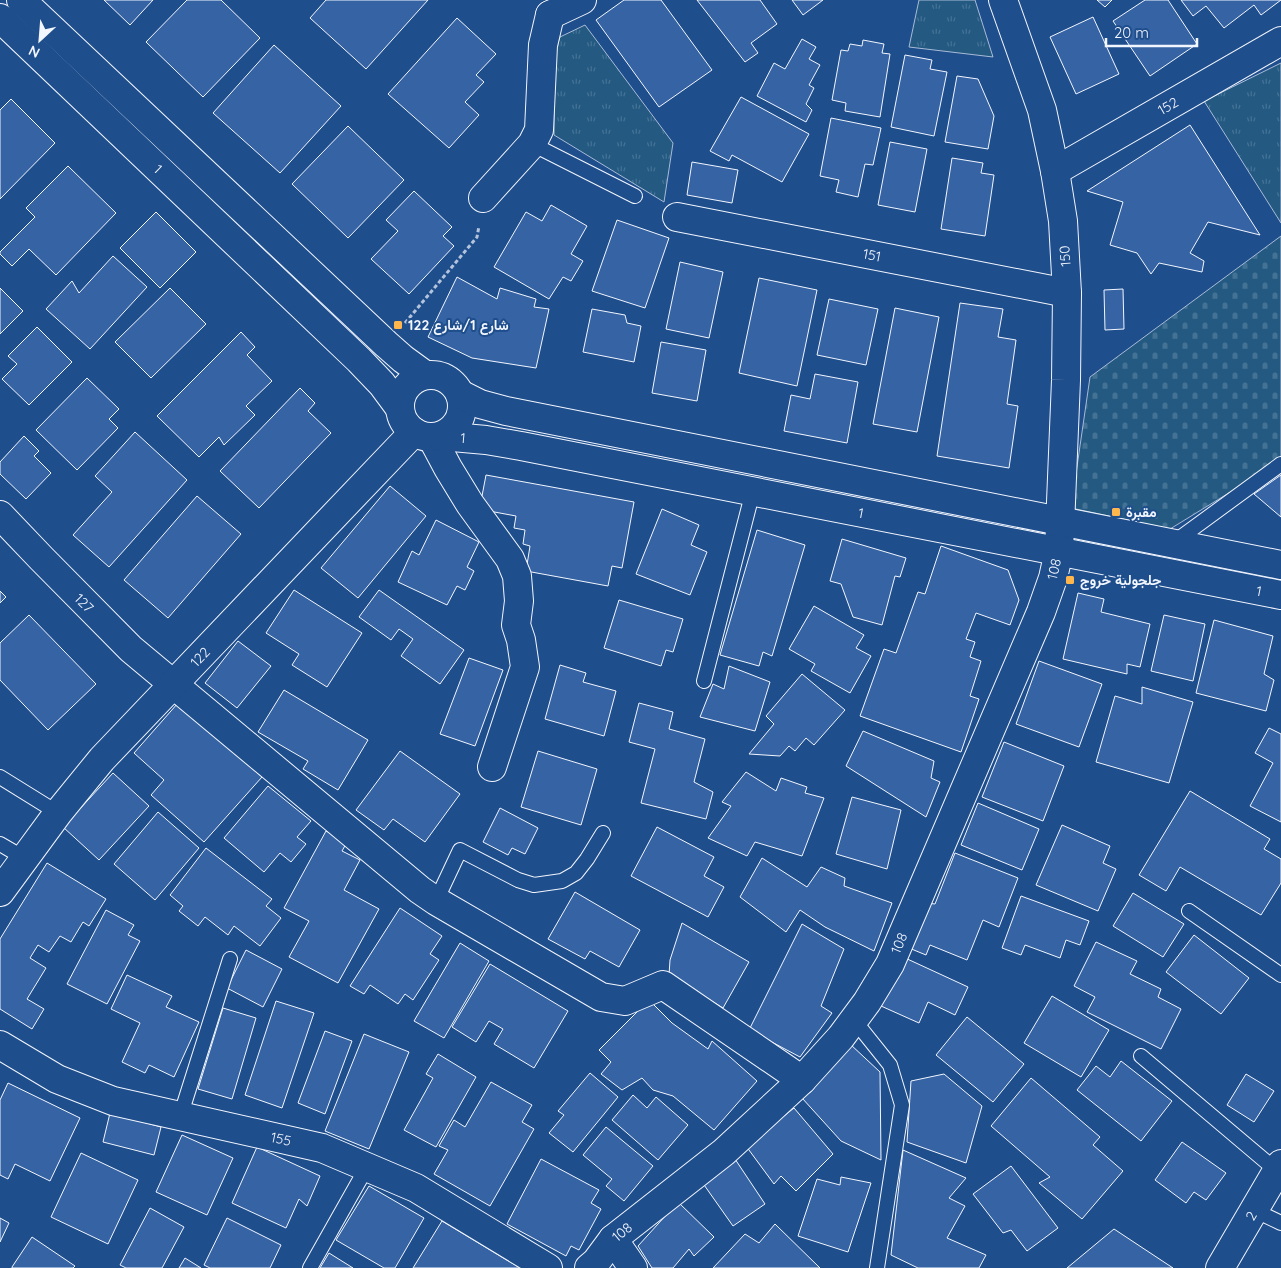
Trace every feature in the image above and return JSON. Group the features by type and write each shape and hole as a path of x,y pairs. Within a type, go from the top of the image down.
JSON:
{"street":[{"path":"21,0 386,344 425,375"},
{"path":"483,198 532,144 539,130 543,45 541,7 582,0"},
{"name":"150","path":"1003,0 1042,110 1062,221 1067,293 1060,521"},
{"name":"1","path":"0,18 359,360 382,384 399,407"},
{"name":"152","path":"1054,171 1281,41"},
{"name":"151","path":"677,217 1067,293"},
{"path":"425,375 436,375 446,379 455,386 460,394 462,411 460,419 448,432 429,435 406,425 401,417 399,407 403,390 415,379 425,375"},
{"path":"460,394 480,404 506,411 1281,565"},
{"path":"429,435 470,504 510,559 516,576 519,601 516,625 521,640 525,668 492,767"},
{"name":"1","path":"429,435 495,441 1281,595"},
{"name":"122","path":"0,892 58,812 102,760 174,684 429,435"},
{"name":"127","path":"0,514 131,649 420,890 600,996 625,1001 664,985 802,1080"},
{"name":"108","path":"590,1268 612,1239 724,1152 802,1080 841,1037 868,1002 890,964 1054,578 1059,551 1060,521"},
{"name":"155","path":"0,1045 57,1079 112,1101 322,1148 416,1188 548,1268"},
{"name":"2","path":"1220,1268 1279,1168"},
{"path":"612,1239 633,1268"}],"lane":[{"path":"532,144 635,196"},
{"path":"1172,544 1281,464"},
{"path":"704,681 753,491"},
{"path":"0,778 58,812"},
{"path":"436,901 460,850 518,880 534,885 562,881 576,874 603,833"},
{"path":"0,844 24,858"},
{"path":"1189,911 1281,975"},
{"path":"180,1117 230,959"},
{"path":"854,1020 890,1065 902,1105 877,1268"},
{"path":"1142,1056 1279,1168"},
{"path":"310,1268 367,1167"},
{"path":"1254,1210 1281,1222"}],"path":[{"path":"386,344 477,237 483,198"}],"green space":[{"path":"919,0 975,0 993,57 909,47"},
{"path":"585,25 673,143 664,202 554,135 554,55 560,37"},
{"path":"1281,63 1281,223 1204,101"},
{"path":"1281,236 1281,461 1170,529 1071,508 1090,377"}],"building":[{"path":"104,0 153,0 130,25"},
{"path":"187,0 221,0 260,38 203,97 146,42"},
{"path":"326,0 428,0 366,69 310,18"},
{"path":"624,0 661,0 712,70 659,107 596,20"},
{"path":"697,0 760,0 777,24 751,43 758,53 745,62"},
{"path":"792,0 823,0 803,15"},
{"path":"1097,0 1112,0 1105,7"},
{"path":"1145,0 1168,0 1197,44 1150,76 1113,21"},
{"path":"1181,0 1281,0 1261,15 1254,5 1224,28 1206,6 1193,16"},
{"path":"1093,17 1119,74 1076,94 1050,37"},
{"path":"457,18 496,54 476,75 484,82 465,102 479,115 449,148 388,94"},
{"path":"802,39 816,47 809,59 820,65 809,85 814,88 806,104 812,110 806,122 757,96 774,63 785,69"},
{"path":"863,40 884,44 882,53 890,54 880,117 845,111 846,103 832,100 841,50 848,51 850,44 862,46"},
{"path":"274,45 341,106 280,173 213,113"},
{"path":"905,55 932,60 930,69 947,72 934,136 891,127"},
{"path":"957,76 978,79 994,116 988,149 945,142"},
{"path":"741,97 809,134 782,182 732,155 729,161 710,151"},
{"path":"11,99 55,143 0,199 0,110"},
{"path":"831,118 881,128 873,165 865,164 858,197 836,192 839,180 820,176"},
{"path":"1190,125 1260,235 1208,222 1190,253 1204,261 1202,272 1159,263 1151,274 1137,253 1110,245 1123,202 1087,191"},
{"path":"348,126 404,180 348,238 292,184"},
{"path":"890,142 927,149 915,212 878,205"},
{"path":"952,158 983,163 981,173 994,175 985,236 941,229"},
{"path":"692,162 738,170 732,203 687,195"},
{"path":"68,166 116,213 56,275 29,249 12,266 0,252 35,217 26,208"},
{"path":"414,191 452,227 443,236 454,246 409,294 371,259 398,231 386,220"},
{"path":"551,205 587,226 571,254 583,261 571,281 563,277 549,299 494,267 526,212 542,221"},
{"path":"156,212 196,252 160,288 120,248"},
{"path":"617,220 669,238 645,308 592,291"},
{"path":"113,256 147,287 90,349 46,309 72,281 79,293"},
{"path":"680,262 723,272 709,338 666,329"},
{"path":"457,277 497,299 500,288 536,299 534,307 549,309 536,368 472,358 428,337"},
{"path":"759,278 817,290 797,386 739,373"},
{"path":"0,288 23,311 0,334"},
{"path":"170,288 206,324 151,378 115,342"},
{"path":"1123,289 1124,329 1105,330 1104,290"},
{"path":"829,299 878,309 866,365 817,355"},
{"path":"960,303 1003,309 998,337 1016,340 1007,404 1018,406 1009,468 937,456"},
{"path":"895,308 939,317 917,432 873,424"},
{"path":"592,309 625,315 627,323 641,326 634,362 583,352"},
{"path":"37,327 72,362 29,405 2,379 17,364 8,356"},
{"path":"241,332 255,347 247,355 272,381 246,406 255,415 224,445 219,437 199,457 157,416"},
{"path":"661,342 706,350 697,401 652,393"},
{"path":"815,374 858,382 847,443 784,431 791,395 810,399"},
{"path":"87,378 119,409 109,419 118,428 77,470 36,430"},
{"path":"300,388 315,403 308,411 331,433 259,508 220,471"},
{"path":"135,432 187,480 109,567 73,535 112,492 95,476"},
{"path":"24,436 39,451 34,456 51,473 26,499 0,474 0,462"},
{"path":"486,475 634,502 622,568 612,566 608,586 526,571 530,546 523,544 525,530 514,528 516,516 489,511 482,496"},
{"path":"1281,475 1281,517 1254,494"},
{"path":"390,486 426,516 358,598 321,568"},
{"path":"197,496 241,534 168,618 124,580"},
{"path":"662,509 699,525 691,545 707,552 690,595 636,574"},
{"path":"436,520 479,542 467,567 474,571 465,590 457,586 447,605 398,582 412,551 419,555"},
{"path":"757,530 805,545 772,656 763,652 759,666 720,655"},
{"path":"842,539 906,558 900,577 895,576 882,625 853,617 841,584 830,581"},
{"path":"941,546 1008,570 1019,600 1010,625 976,613 966,639 975,642 970,657 981,661 970,696 979,699 961,752 860,716 884,649 896,653 918,592 925,594"},
{"path":"294,590 362,633 327,687 292,665 299,654 266,633"},
{"path":"379,590 464,650 440,684 401,656 413,639 399,629 391,640 359,617"},
{"path":"0,591 6,597 0,603"},
{"path":"1078,593 1104,599 1101,612 1150,624 1140,667 1127,664 1127,674 1063,659"},
{"path":"619,600 683,619 673,652 666,650 661,666 604,648"},
{"path":"814,606 864,635 856,648 871,656 850,693 811,671 815,664 789,649"},
{"path":"29,615 96,684 48,730 0,680 0,643"},
{"path":"1164,615 1205,624 1193,681 1151,671"},
{"path":"1214,620 1273,636 1264,674 1274,680 1266,711 1196,693"},
{"path":"238,641 271,666 237,708 205,683"},
{"path":"469,658 503,670 475,746 440,734"},
{"path":"1039,661 1102,684 1079,747 1016,724"},
{"path":"560,665 586,673 583,682 616,691 604,736 545,719"},
{"path":"729,666 770,682 755,731 700,717 713,684 724,689"},
{"path":"802,674 845,710 814,745 806,738 795,751 789,746 780,756 749,754 774,724 766,716"},
{"path":"1142,687 1193,702 1169,783 1096,762 1115,696 1142,704"},
{"path":"284,690 368,740 338,790 303,769 308,761 258,732"},
{"path":"178,703 262,777 204,842 151,795 164,780 134,753"},
{"path":"639,703 673,712 669,729 705,739 694,782 713,792 706,819 641,803 655,749 629,742"},
{"path":"1269,728 1281,734 1281,822 1250,806 1273,763 1255,753"},
{"path":"863,731 934,761 931,778 940,782 926,817 846,766"},
{"path":"1004,742 1064,766 1043,821 982,797"},
{"path":"400,751 460,794 425,842 393,819 384,830 356,810"},
{"path":"538,751 597,769 581,825 521,807"},
{"path":"746,772 776,791 781,778 807,787 805,793 824,798 802,856 755,842 747,856 708,838 731,806 722,802"},
{"path":"113,773 149,806 99,860 63,827"},
{"path":"268,786 311,821 297,837 306,844 291,862 280,853 264,872 224,838"},
{"path":"1190,791 1270,839 1264,849 1281,859 1281,883 1261,915 1180,867 1166,891 1139,875"},
{"path":"852,797 901,810 887,869 836,854"},
{"path":"978,803 1039,829 1022,870 961,845"},
{"path":"500,808 538,828 525,854 512,848 508,855 483,842"},
{"path":"158,812 199,848 155,900 114,864"},
{"path":"1062,825 1110,846 1103,863 1116,869 1098,911 1036,885"},
{"path":"657,827 714,857 704,876 724,887 708,917 631,876"},
{"path":"326,831 347,842 342,851 360,860 344,890 379,909 338,983 289,957 309,921 284,908"},
{"path":"206,848 272,899 266,906 281,918 260,946 234,926 228,935 205,917 198,926 179,911 183,906 170,895"},
{"path":"955,853 1018,878 999,927 983,920 967,960 930,945 926,955 909,948 926,903 935,904"},
{"path":"762,858 807,887 821,867 845,878 844,886 892,903 874,951 825,927 800,910 786,932 740,897"},
{"path":"47,863 106,899 89,926 83,922 71,942 60,936 49,952 38,945 30,958 46,968 27,999 44,1009 32,1029 0,1009 0,939"},
{"path":"575,892 640,930 619,967 590,951 585,959 548,939"},
{"path":"1133,893 1184,924 1163,957 1113,926"},
{"path":"1021,896 1089,921 1080,945 1066,940 1060,958 1025,945 1021,955 1002,948"},
{"path":"400,908 442,936 430,954 439,960 413,1000 405,994 398,1004 370,985 364,994 350,986"},
{"path":"106,910 134,925 128,935 140,941 107,1004 67,984"},
{"path":"682,923 749,962 723,1008 669,975 670,960"},
{"path":"802,924 844,949 821,1006 832,1013 800,1057 749,1030"},
{"path":"1194,935 1249,978 1221,1014 1166,972"},
{"path":"1096,942 1137,961 1130,974 1161,989 1158,997 1181,1009 1161,1049 1087,1012 1095,997 1074,986"},
{"path":"460,943 489,961 444,1038 414,1021"},
{"path":"246,950 282,969 263,1007 227,988"},
{"path":"903,957 968,987 955,1015 928,1002 919,1023 881,1006"},
{"path":"490,964 568,1011 534,1068 494,1044 503,1029 489,1021 476,1042 452,1027"},
{"path":"127,975 172,996 166,1007 199,1022 174,1077 149,1065 145,1073 122,1062 140,1023 111,1009"},
{"path":"1052,996 1109,1030 1081,1077 1024,1043"},
{"path":"649,1000 672,1023 708,1049 712,1041 757,1081 714,1130 673,1096 653,1090 642,1078 622,1090 601,1074 611,1062 599,1050"},
{"path":"276,1001 314,1013 282,1108 245,1095"},
{"path":"223,1008 256,1018 232,1099 198,1089"},
{"path":"967,1017 1024,1064 993,1102 936,1055"},
{"path":"325,1031 352,1041 325,1114 298,1103"},
{"path":"364,1034 409,1052 369,1149 325,1131"},
{"path":"850,1044 880,1072 881,1160 841,1141 802,1098"},
{"path":"438,1054 476,1077 436,1147 404,1130 433,1078 426,1074"},
{"path":"1121,1061 1172,1101 1141,1141 1077,1090 1096,1066 1110,1077"},
{"path":"590,1073 618,1097 573,1152 549,1133 564,1115 558,1111"},
{"path":"944,1074 982,1106 966,1163 907,1142 911,1081"},
{"path":"1246,1074 1274,1091 1254,1122 1227,1105"},
{"path":"1031,1078 1100,1137 1093,1145 1123,1171 1082,1219 1039,1183 1050,1177 991,1126"},
{"path":"491,1082 532,1105 522,1122 534,1129 490,1206 434,1174 448,1150 439,1146 454,1120 465,1127"},
{"path":"8,1083 80,1118 50,1181 15,1164 8,1179 0,1175 0,1100"},
{"path":"633,1095 647,1108 656,1097 688,1125 658,1160 612,1120"},
{"path":"794,1108 833,1154 796,1191 781,1176 774,1184 746,1146"},
{"path":"110,1113 161,1127 154,1155 103,1142"},
{"path":"606,1127 653,1166 624,1201 606,1186 612,1179 583,1155"},
{"path":"182,1135 233,1158 207,1215 156,1192"},
{"path":"1182,1142 1226,1173 1206,1200 1194,1192 1186,1203 1155,1180"},
{"path":"257,1147 320,1176 307,1206 299,1199 286,1228 232,1203"},
{"path":"903,1150 966,1178 949,1198 965,1206 947,1238 986,1255 979,1268 918,1268 891,1255"},
{"path":"81,1153 138,1180 108,1244 51,1217"},
{"path":"541,1159 599,1190 591,1203 601,1209 579,1250 571,1246 566,1256 507,1224"},
{"path":"735,1159 765,1204 733,1226 702,1182"},
{"path":"1011,1166 1058,1228 1027,1251 1011,1230 1003,1233 973,1194"},
{"path":"841,1177 871,1183 848,1252 798,1236 817,1179 840,1185"},
{"path":"369,1186 424,1218 395,1268 384,1268 336,1240"},
{"path":"678,1202 714,1237 694,1256 689,1249 673,1268 652,1268 638,1246"},
{"path":"150,1208 184,1227 162,1268 126,1268 120,1265"},
{"path":"0,1218 9,1223 0,1242"},
{"path":"227,1218 281,1245 270,1268 210,1268 204,1265"},
{"path":"442,1221 520,1268 413,1268"},
{"path":"775,1224 820,1268 713,1268 745,1234 759,1243"},
{"path":"1114,1229 1173,1268 1067,1268"},
{"path":"32,1237 75,1266 73,1268 12,1268"},
{"path":"329,1253 353,1268 320,1268"},
{"path":"185,1258 201,1268 179,1268"}],"place":[{"name":"شارع 1/شارع 122","path":"398,325"},
{"name":"مقبرة","path":"1116,512"},
{"name":"جلجولية خروج","path":"1070,580"}]}
